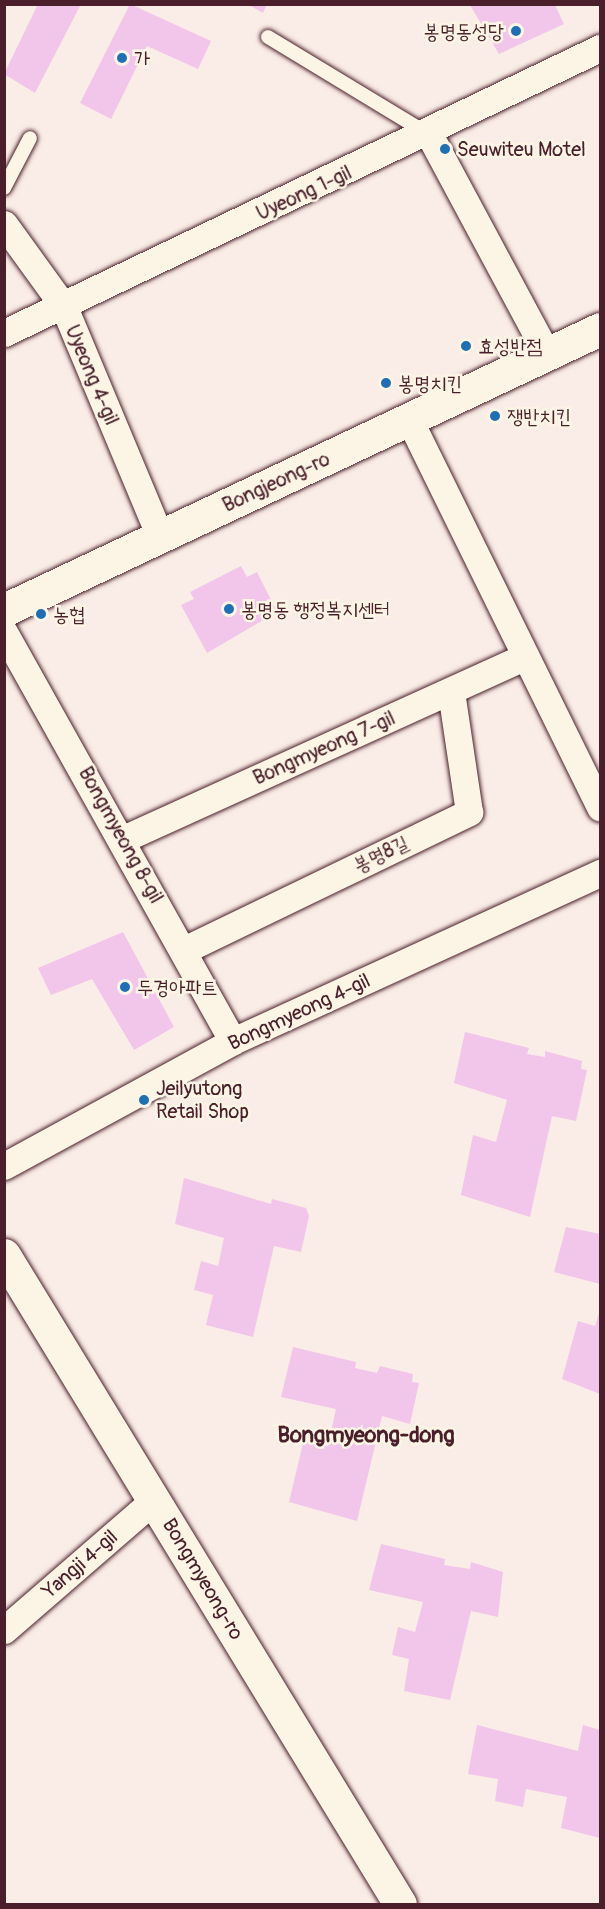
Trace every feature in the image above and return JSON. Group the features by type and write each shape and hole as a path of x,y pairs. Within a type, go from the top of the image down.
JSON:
{"street":[{"name":"Uyeong 1-gil","path":"4,333 64,307 429,134 600,48"},
{"path":"429,134 547,354"},
{"name":"Uyeong 4-gil","path":"4,224 64,307 160,537"},
{"name":"Bongjeong-ro","path":"4,610 600,329"},
{"path":"409,419 600,808"},
{"name":"Bongmyeong 8-gil","path":"4,632 123,839 233,1041"},
{"name":"Bongmyeong 7-gil","path":"123,839 525,657"},
{"name":"봉명8길","path":"184,950 469,812 452,691"},
{"name":"Bongmyeong 4-gil","path":"4,1166 233,1041 600,873"},
{"name":"Bongmyeong-ro","path":"4,1255 155,1499 400,1905"},
{"name":"Yangji 4-gil","path":"4,1630 155,1499"}],"lane":[{"path":"268,37 429,134"},
{"path":"4,188 30,138"}],"building":[{"path":"38,4 81,4 35,93 4,74"},
{"name":"가","path":"130,4 211,41 198,69 147,46 111,119 80,103"},
{"path":"247,4 267,4 263,13"},
{"name":"봉명동성당","path":"470,5 555,5 564,24 499,54"},
{"name":"봉명동 행정복지센터","path":"241,566 247,577 257,572 277,612 207,653 181,605 194,599 190,592"},
{"name":"두경아파트","path":"123,932 174,1027 134,1050 92,979 51,995 38,968"},
{"path":"465,1032 529,1048 527,1054 545,1057 545,1051 582,1061 581,1069 587,1070 576,1121 552,1116 530,1217 461,1195 473,1135 496,1142 507,1100 454,1083"},
{"path":"184,1178 271,1204 272,1199 306,1208 309,1216 301,1252 274,1246 253,1337 206,1325 213,1295 194,1290 201,1261 218,1266 224,1238 175,1224"},
{"path":"566,1227 600,1234 600,1284 554,1272"},
{"path":"600,1310 600,1394 562,1379 578,1321 595,1326"},
{"path":"293,1347 356,1362 355,1368 377,1373 380,1366 413,1374 412,1382 419,1383 410,1424 382,1416 357,1521 289,1502 304,1439 328,1446 336,1409 281,1397"},
{"path":"381,1544 445,1559 444,1565 470,1569 471,1562 503,1572 498,1617 471,1611 450,1700 404,1691 409,1659 392,1655 398,1627 415,1632 423,1602 369,1590"},
{"path":"477,1725 578,1751 583,1725 600,1730 600,1838 561,1828 567,1797 526,1789 523,1807 495,1801 498,1779 468,1774"}],"place":[{"name":"봉명동성당","path":"516,31"},
{"name":"가","path":"122,58"},
{"name":"Seuwiteu Motel","path":"445,149"},
{"name":"효성반점","path":"466,346"},
{"name":"봉명치킨","path":"386,383"},
{"name":"쟁반치킨","path":"495,416"},
{"name":"봉명동 행정복지센터","path":"229,609"},
{"name":"농협","path":"41,614"},
{"name":"두경아파트","path":"125,987"},
{"name":"Jeilyutong Retail Shop","path":"144,1100"}],"district":[{"name":"Bongmyeong-dong","path":"366,1436"}]}
